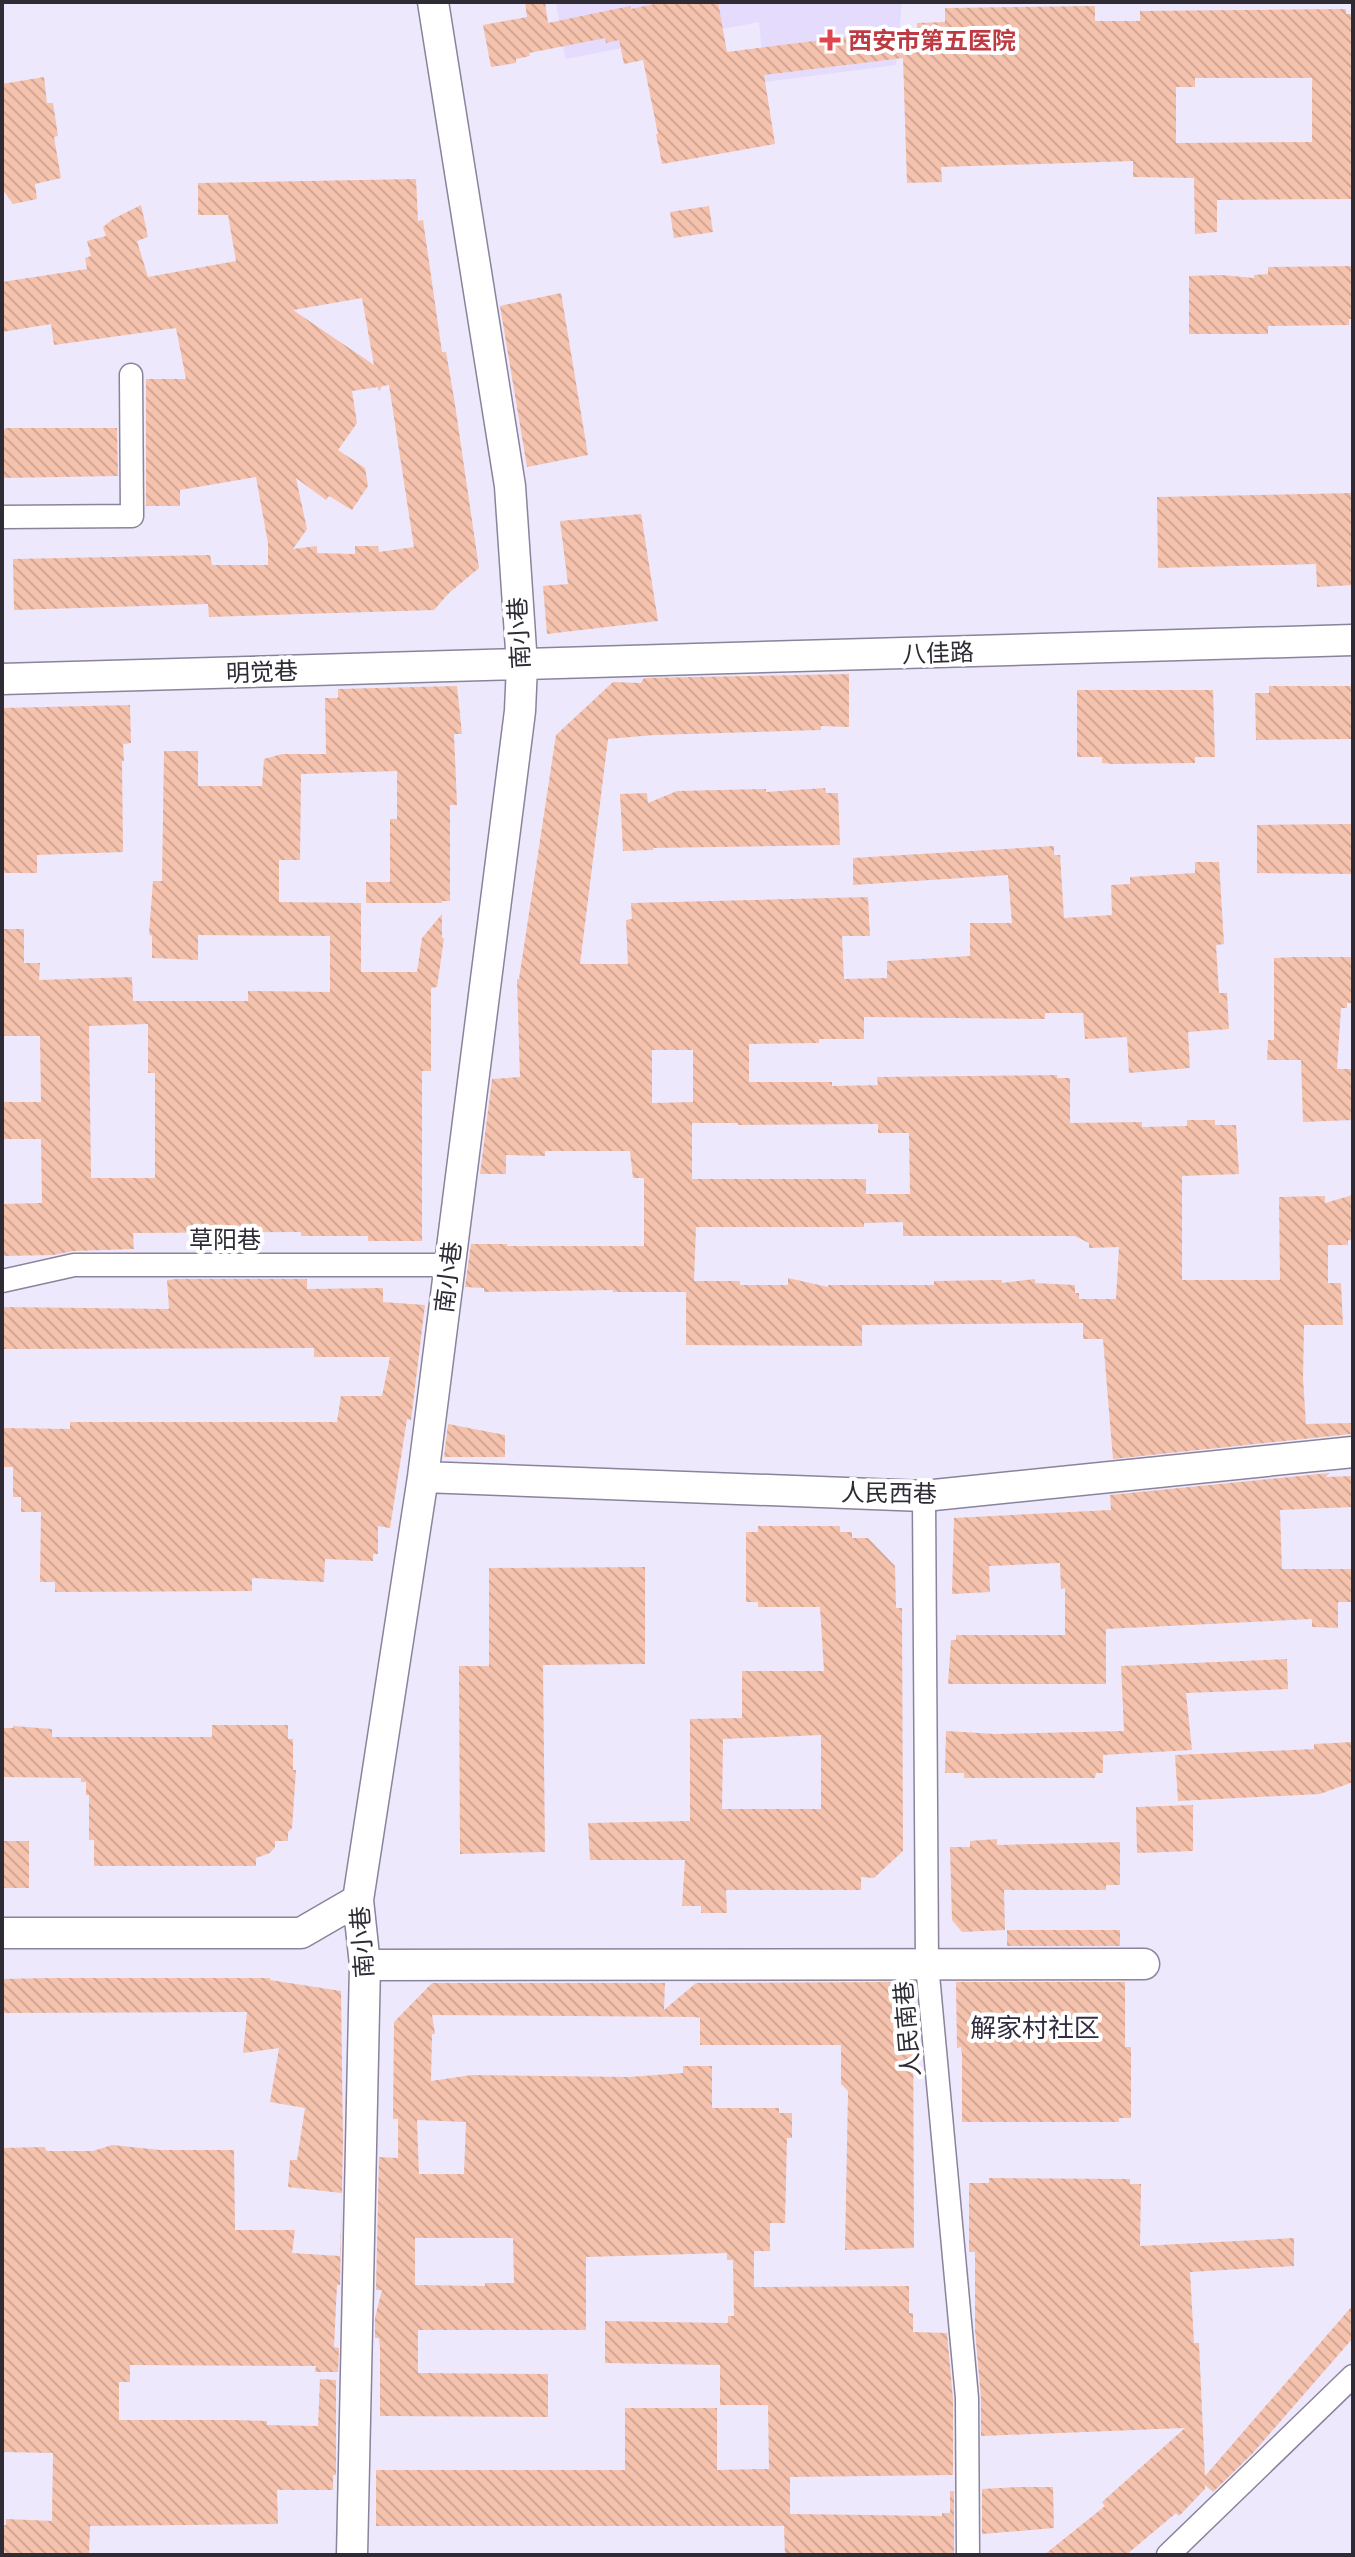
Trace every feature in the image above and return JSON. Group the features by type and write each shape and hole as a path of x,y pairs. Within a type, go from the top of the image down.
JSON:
{"street":[{"name":"南小巷","path":"352,2555 365,1965 358,1900 423,1477 520,711 522,665 510,486 433,2"},
{"path":"2,517 132,516 131,375"},
{"name":"八佳路","path":"522,665 1353,640"},
{"name":"明觉巷","path":"2,679 522,665"},
{"name":"草阳巷","path":"2,1281 74,1265 449,1265"},
{"name":"人民西巷","path":"423,1477 924,1496 1353,1452"},
{"name":"人民南巷","path":"924,1496 927,1964 967,2398 968,2555"},
{"path":"2,1933 301,1933 358,1900"},
{"path":"365,1965 1144,1964"},
{"path":"1168,2555 1353,2376"}],"shaded area":[{"name":"西安市第五医院","path":"556,2 902,2 896,65 765,82 759,22 565,59"}],"building":[{"path":"525,2 545,2 548,23 630,6 631,9 663,2 718,2 727,52 886,32 917,32 917,23 945,22 945,8 1095,6 1095,21 1140,21 1140,11 1346,9 1346,14 1353,14 1353,199 1217,200 1217,232 1195,234 1194,178 1133,177 1133,161 941,167 942,182 907,183 903,58 764,75 775,144 662,164 643,60 624,64 619,40 606,43 605,38 529,53 530,56 516,59 516,63 491,67 483,25 527,17","holes":["1195,78 1312,78 1312,142 1176,143 1176,87 1195,87"]},
{"path":"44,77 47,103 53,103 58,136 54,137 61,178 35,184 37,199 13,204 2,189 2,84"},
{"path":"416,179 418,221 423,220 479,568 434,610 209,617 208,604 14,610 13,559 210,555 212,565 268,565 268,543 256,477 180,490 180,506 146,506 146,379 186,379 176,328 54,345 51,324 2,332 2,282 87,269 85,258 91,256 87,241 106,236 103,227 141,205 148,237 137,241 148,277 236,261 228,215 198,215 198,183","holes":["362,298 374,365 293,310","389,385 414,547 379,552 378,546 355,546 355,554 317,553 317,546 293,549 307,529 296,478 326,500 329,496 352,510 368,486 365,468 338,450 357,423 352,391 378,387 379,391 382,386"]},
{"path":"709,206 713,232 674,238 670,212"},
{"path":"1353,266 1353,319 1349,319 1349,325 1268,326 1268,334 1189,334 1189,276 1254,278 1254,275 1268,274 1268,267"},
{"path":"561,293 588,455 527,467 500,306"},
{"path":"5,428 117,428 118,476 2,478"},
{"path":"1353,493 1353,585 1317,587 1316,564 1158,568 1157,497"},
{"path":"641,514 658,621 547,634 543,586 568,584 560,521"},
{"path":"849,674 849,727 608,739 580,964 628,964 626,920 632,919 631,903 868,897 870,936 842,936 844,979 887,978 887,961 970,956 970,923 1012,923 1008,875 853,885 853,858 1054,846 1054,855 1060,855 1064,918 1112,915 1111,885 1130,884 1130,877 1195,873 1195,862 1219,862 1224,944 1216,945 1219,993 1227,993 1229,1029 1188,1032 1190,1068 1129,1073 1127,1037 1085,1039 1083,1013 1045,1013 1045,1019 864,1017 864,1039 749,1044 749,1082 878,1085 877,1077 1057,1075 1057,1078 1070,1078 1070,1123 1142,1122 1142,1127 1187,1126 1187,1120 1215,1120 1215,1125 1236,1125 1239,1174 1182,1176 1182,1280 1280,1280 1279,1197 1325,1196 1325,1203 1353,1195 1353,1240 1348,1240 1348,1245 1328,1245 1328,1283 1341,1283 1343,1325 1304,1325 1303,1379 1306,1424 1351,1423 1351,1434 1113,1459 1103,1339 1083,1339 1083,1323 862,1325 862,1346 686,1345 686,1292 484,1292 484,1288 465,1287 471,1244 644,1246 644,1178 633,1178 630,1151 545,1151 545,1156 506,1155 506,1174 480,1174 492,1079 520,1077 517,979 556,735 613,682 641,683 644,678","holes":["652,1050 693,1050 693,1102 652,1103","692,1123 878,1124 878,1133 909,1133 910,1194 866,1194 866,1179 692,1179","903,1222 903,1236 1075,1236 1089,1243 1089,1248 1119,1247 1116,1299 1079,1299 1075,1285 1035,1283 1035,1279 1002,1283 1002,1280 934,1281 934,1285 828,1287 788,1278 788,1285 694,1281 696,1227 864,1227 864,1223"]},
{"path":"457,686 462,734 454,734 457,805 450,805 450,901 366,903 366,882 390,882 390,819 397,819 397,771 301,774 300,860 279,860 279,902 361,903 361,972 417,972 422,938 442,914 444,938 437,987 431,988 431,1071 422,1071 422,1241 368,1241 368,1236 301,1236 301,1232 133,1233 134,1249 2,1256 2,1204 42,1203 41,1139 2,1139 2,1102 41,1102 40,1036 2,1036 2,929 24,929 24,963 40,963 39,980 132,977 133,1001 248,1001 248,991 330,992 330,936 198,935 198,960 152,958 152,936 149,934 153,881 162,881 164,751 198,751 198,786 262,786 264,759 282,754 326,754 325,698 338,698 338,689","holes":["148,1024 148,1073 155,1073 155,1178 91,1178 89,1026"]},
{"path":"1269,686 1353,686 1353,739 1256,740 1255,693 1269,693"},
{"path":"1077,690 1213,690 1215,757 1195,757 1195,763 1113,764 1102,763 1102,757 1077,757"},
{"path":"130,705 131,743 123,744 122,761 123,852 37,855 37,873 2,873 2,708"},
{"path":"825,788 826,793 838,793 840,845 623,851 620,794 647,793 648,803 677,791 766,789 766,792"},
{"path":"1353,824 1353,874 1257,873 1257,825"},
{"path":"1353,957 1353,1003 1341,1008 1337,1069 1353,1069 1353,1120 1303,1122 1301,1060 1267,1060 1268,1040 1274,1040 1274,958"},
{"path":"307,1279 307,1289 383,1288 383,1302 425,1305 411,1420 407,1419 390,1528 378,1526 378,1554 373,1554 373,1561 325,1559 324,1582 252,1578 252,1591 55,1592 55,1582 40,1582 41,1512 21,1512 21,1497 13,1497 13,1467 2,1467 2,1428 70,1429 70,1422 337,1422 341,1396 382,1396 390,1357 314,1357 314,1348 2,1349 2,1307 169,1309 167,1280"},
{"path":"448,1424 505,1435 505,1457 444,1457"},
{"path":"1329,1473 1326,1477 1353,1476 1353,1507 1280,1510 1282,1569 1353,1569 1353,1602 1338,1602 1338,1628 1312,1627 1312,1619 1106,1629 1106,1684 948,1684 951,1640 956,1640 956,1635 1065,1635 1065,1588 1061,1589 1060,1563 989,1566 990,1592 952,1594 954,1518 1111,1510 1110,1495"},
{"path":"758,1526 840,1526 840,1532 852,1532 852,1538 868,1538 895,1566 896,1608 902,1608 903,1851 874,1878 861,1877 861,1890 726,1890 727,1913 701,1913 701,1906 682,1906 685,1860 590,1860 588,1823 690,1821 690,1719 742,1718 742,1671 824,1671 820,1607 758,1607 758,1602 746,1602 746,1532 758,1532","holes":["821,1735 821,1809 722,1809 723,1739"]},
{"path":"645,1567 645,1664 543,1665 545,1852 460,1854 459,1666 489,1666 489,1568"},
{"path":"1287,1659 1288,1689 1186,1693 1192,1750 1103,1755 1103,1773 1096,1773 1095,1778 964,1778 964,1773 945,1773 946,1731 995,1734 1124,1731 1121,1666"},
{"path":"212,1725 288,1725 288,1739 293,1739 293,1770 296,1770 292,1828 288,1832 288,1841 275,1841 270,1853 256,1858 256,1866 94,1866 94,1840 89,1840 86,1782 81,1782 81,1778 2,1777 2,1728 52,1729 52,1737 212,1737"},
{"path":"1353,1742 1353,1782 1320,1794 1178,1801 1175,1755 1314,1749 1314,1744"},
{"path":"1193,1805 1193,1851 1137,1853 1136,1807"},
{"path":"997,1839 997,1845 1120,1842 1120,1885 1106,1885 1106,1890 1004,1890 1005,1930 962,1932 952,1920 950,1847 970,1847 970,1841"},
{"path":"2,1841 29,1841 29,1888 2,1888"},
{"path":"1007,1930 1120,1930 1120,1946 1007,1946"},
{"path":"270,1978 341,1991 342,2193 288,2187 290,2160 297,2160 305,2108 270,2102 279,2048 243,2053 247,2012 2,2013 2,1979"},
{"path":"894,1982 913,2001 914,2248 845,2250 848,2091 841,2084 841,2045 700,2045 700,2018 695,2017 432,2015 435,2034 432,2034 431,2081 472,2075 629,2077 683,2073 683,2066 712,2066 712,2108 779,2108 779,2113 792,2113 792,2138 787,2138 785,2223 770,2223 770,2251 754,2251 754,2287 909,2286 913,2332 947,2333 953,2399 953,2475 790,2477 790,2514 942,2516 942,2513 950,2513 950,2491 954,2491 954,2555 785,2555 784,2526 376,2526 376,2470 625,2470 625,2408 717,2408 717,2470 769,2469 768,2405 720,2405 720,2365 605,2363 605,2321 728,2323 728,2316 734,2316 733,2260 727,2260 727,2253 586,2257 586,2330 418,2330 418,2373 548,2374 548,2417 380,2416 380,2348 379,2338 375,2338 375,2318 382,2290 376,2290 379,2157 398,2158 398,2119 393,2119 394,2022 432,1983 665,1983 664,2010 696,1983","holes":["417,2120 466,2122 464,2174 419,2174","415,2238 513,2238 514,2283 485,2283 485,2286 415,2285"]},
{"path":"956,1982 1125,1982 1125,2047 1131,2047 1131,2118 1119,2118 1119,2122 962,2122 962,2055 961,2047 957,2048"},
{"path":"112,2145 160,2150 234,2150 235,2230 295,2230 292,2253 340,2256 342,2199 340,2285 337,2285 334,2347 339,2348 338,2372 315,2372 316,2366 130,2365 130,2382 119,2382 119,2420 234,2420 267,2421 267,2425 318,2426 320,2379 336,2380 336,2475 333,2475 333,2490 277,2490 278,2524 90,2526 89,2555 2,2555 2,2525 6,2525 6,2519 52,2521 53,2453 2,2452 2,2148 45,2147 46,2151 93,2151"},
{"path":"989,2178 1130,2179 1130,2184 1141,2184 1140,2246 1294,2238 1294,2266 1190,2272 1194,2343 1199,2343 1205,2476 1353,2305 1353,2338 1252,2454 1213,2492 1205,2485 1205,2489 1179,2516 1176,2513 1126,2555 1044,2555 1105,2506 1102,2502 1185,2428 981,2436 975,2330 975,2252 969,2252 969,2183 989,2183"},
{"path":"1053,2487 1054,2528 982,2534 982,2489"}],"place":[{"name":"西安市第五医院","path":"830,40"}],"district":[{"name":"解家村社区","path":"1035,2028"}]}
